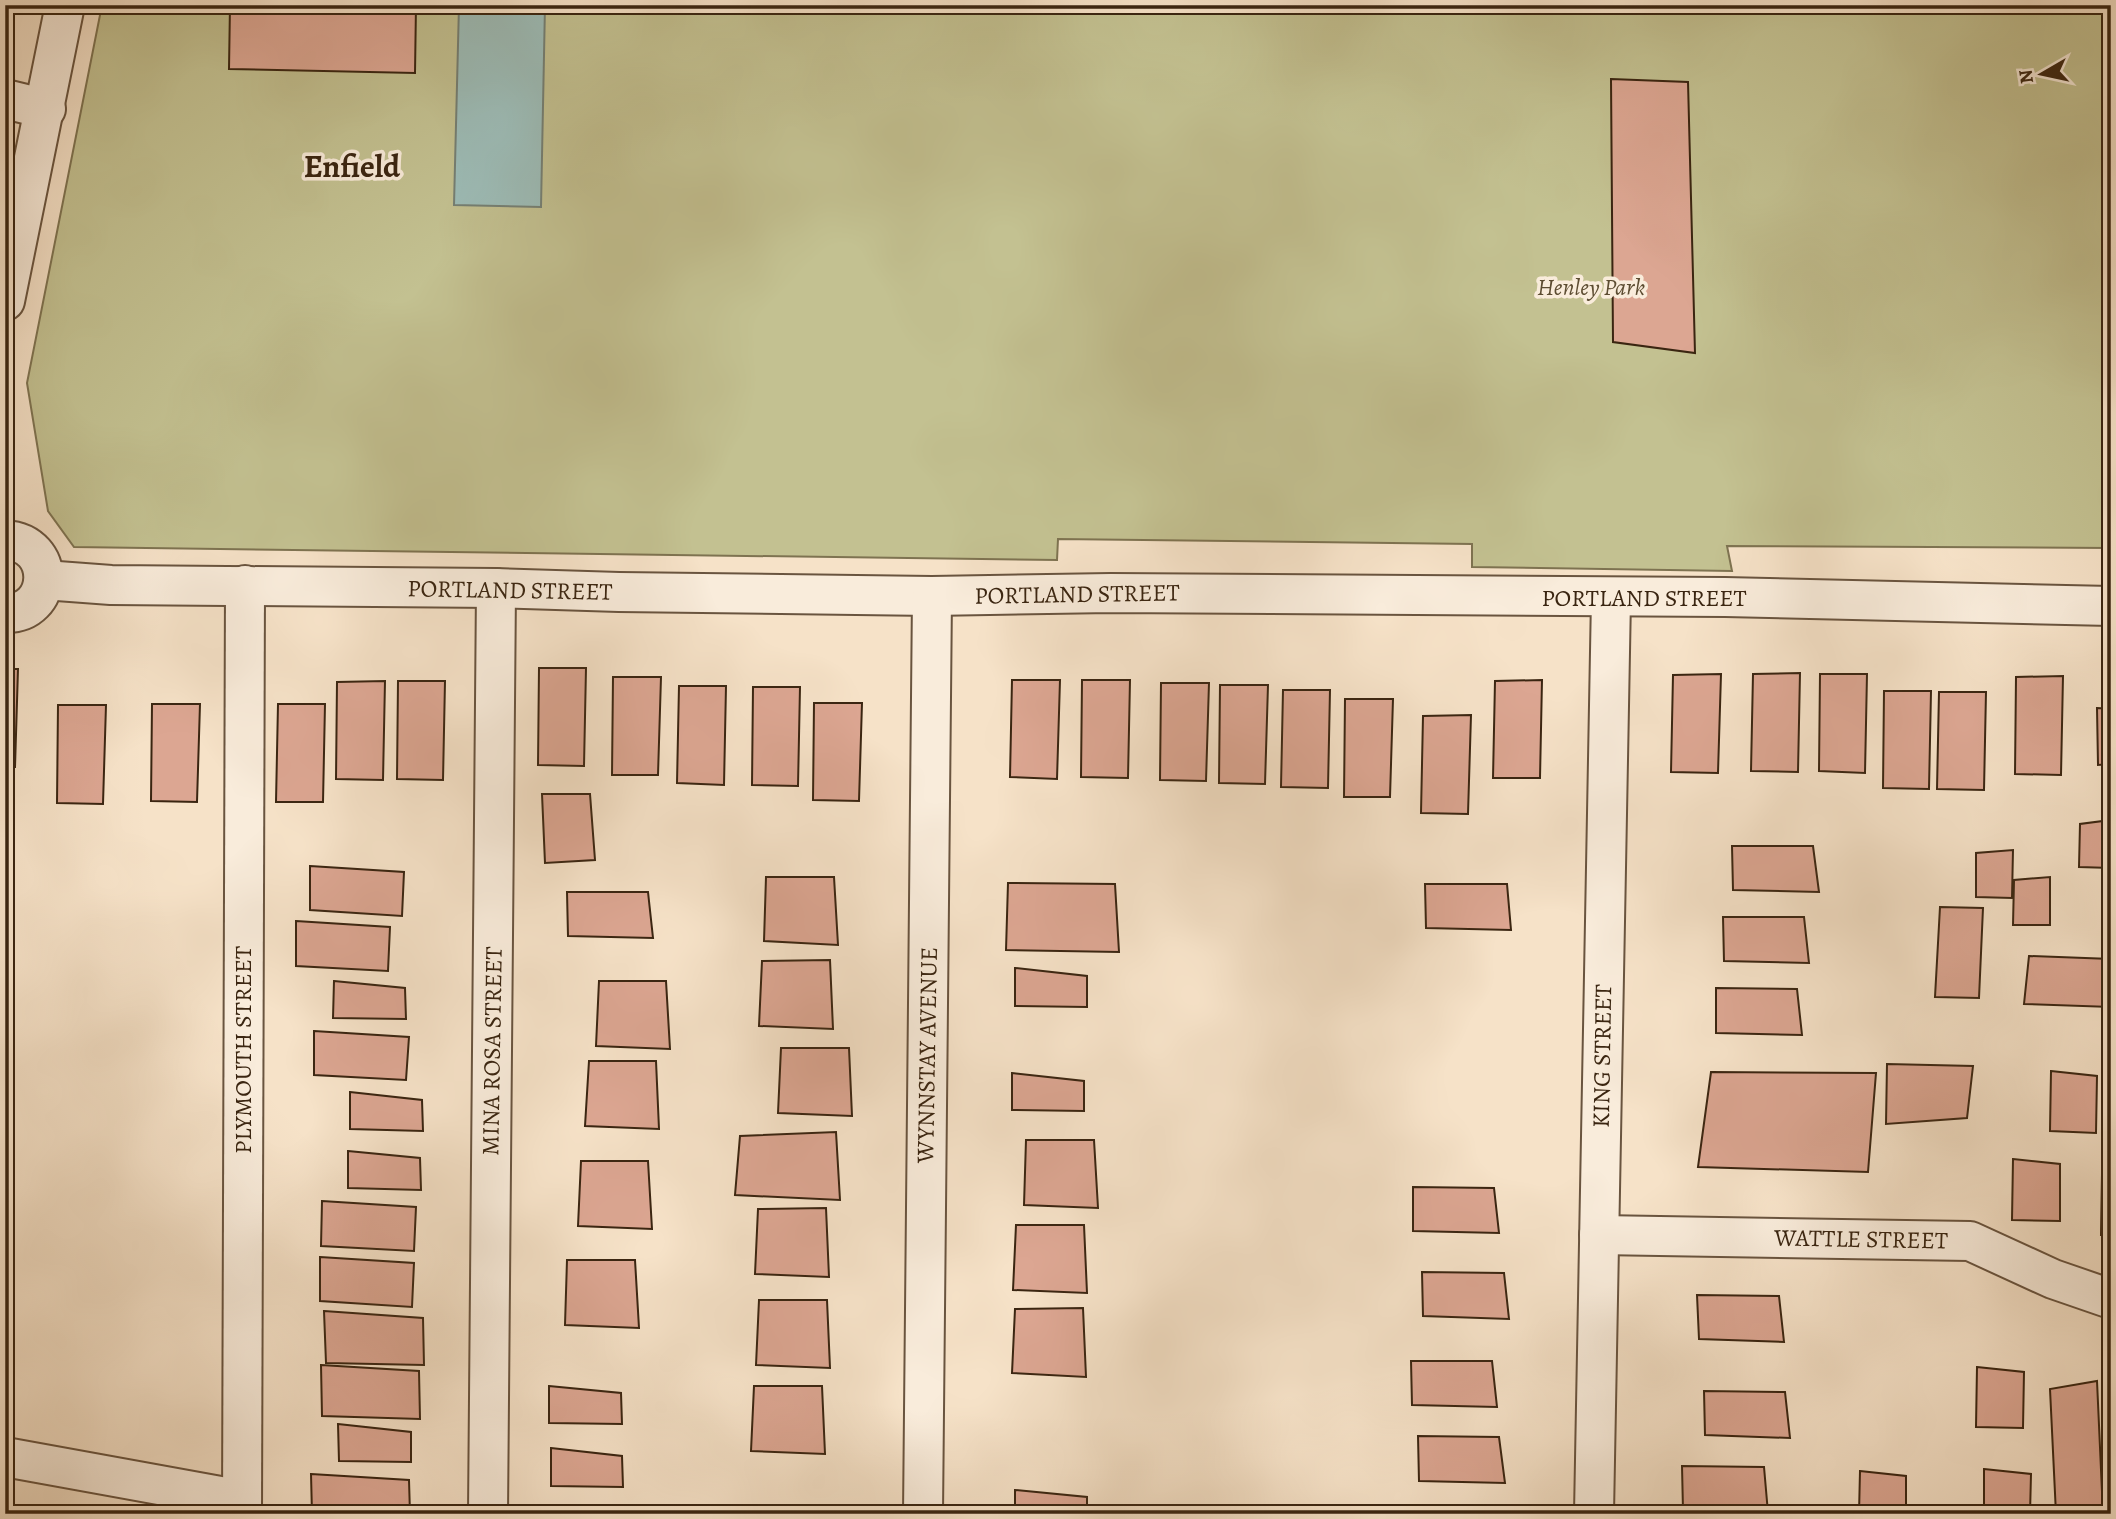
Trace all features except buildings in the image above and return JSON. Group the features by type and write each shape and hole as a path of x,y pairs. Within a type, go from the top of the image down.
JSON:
{"street":[{"path":"5,302 65,5"},
{"path":"5,99 46,108"},
{"path":"5,533 6,540 21,543 34,552 42,565 44,580 40,594 30,606 17,612 5,613"},
{"name":"PORTLAND STREET","path":"44,580 111,585 496,588 932,596 1124,593 1725,597 2111,606"},
{"name":"PLYMOUTH STREET","path":"242,1507 244,585"},
{"name":"MINA ROSA STREET","path":"488,1514 496,588"},
{"name":"WYNNSTAY AVENUE","path":"923,1514 932,596"},
{"name":"KING STREET","path":"1594,1514 1611,598"},
{"name":"WATTLE STREET","path":"1599,1235 1970,1241 2053,1279 2111,1299"},
{"path":"5,1457 242,1507"}],"green space":[{"name":"Henley Park","path":"102,5 2111,5 2111,548 1727,546 1732,571 1472,567 1472,544 1058,539 1057,560 74,547 48,511 27,383"}],"water":[{"path":"459,5 545,5 541,207 454,205"}],"district":[{"name":"Enfield","path":"352,166"}]}
